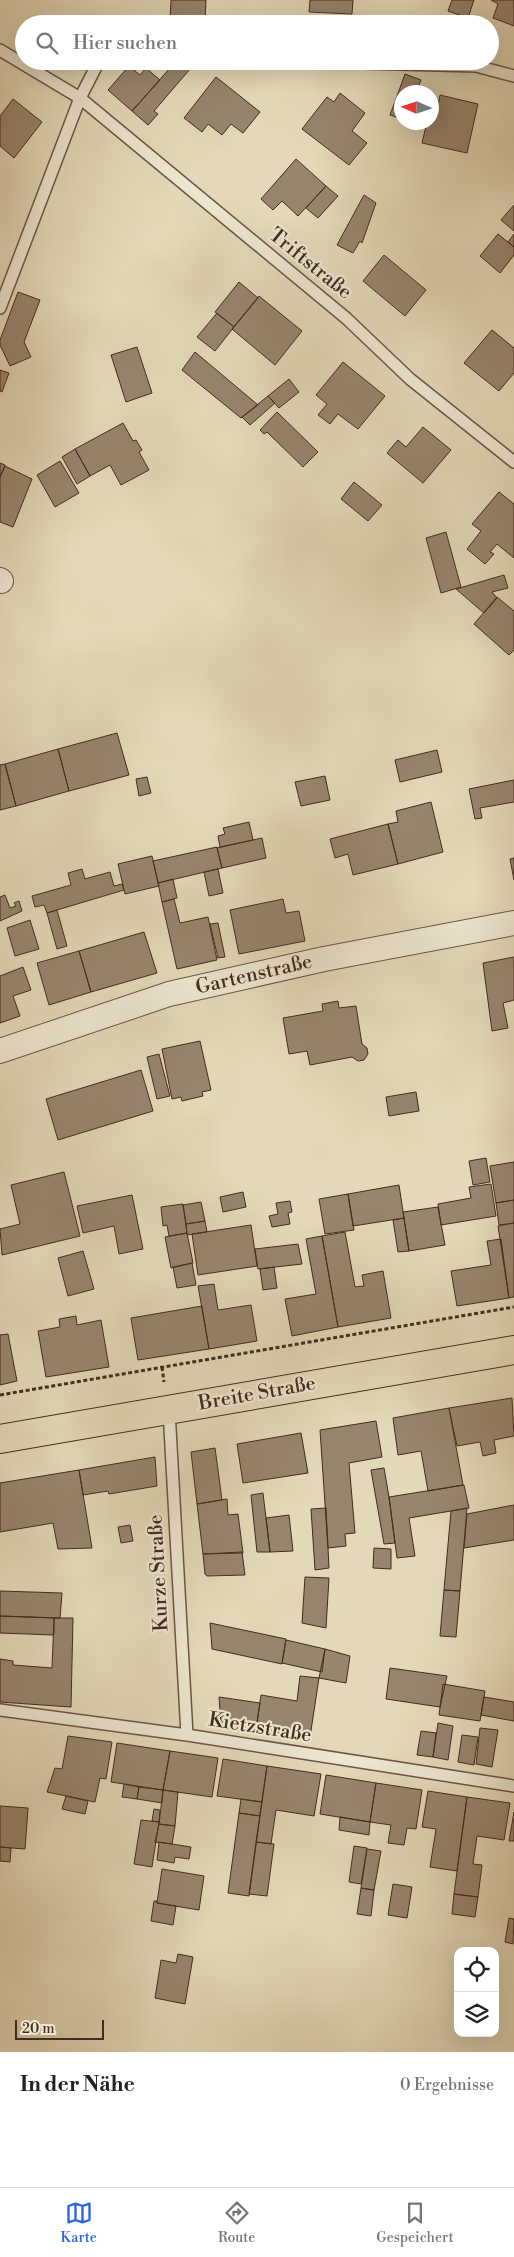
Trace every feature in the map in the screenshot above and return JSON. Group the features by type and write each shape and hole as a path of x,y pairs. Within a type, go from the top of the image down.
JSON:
{"main road":[{"name":"Breite Straße","path":"0,1440 168,1409 514,1350"}],"street":[{"name":"Gartenstraße","path":"0,1052 169,994 324,959 514,924"}],"lane":[{"name":"Triftstraße","path":"0,50 15,59"},
{"name":"Triftstraße","path":"33,70 80,98 346,318 410,379 514,462"},
{"path":"0,308 80,98 94,70"},
{"path":"491,70 514,76"},
{"name":"Kurze Straße","path":"168,1409 187,1735"},
{"name":"Kietzstraße","path":"0,1710 187,1735 514,1786"}],"path":[{"path":"0,1395 514,1307"}],"building":[{"path":"171,0 206,0 205,15 170,15"},
{"path":"310,0 353,0 352,14 309,12"},
{"path":"452,0 474,0 469,15 459,15 448,11"},
{"path":"491,0 514,0 514,26 499,20 499,15 494,15 498,4"},
{"path":"126,70 134,70 140,75 144,70 148,70 160,80 132,111 108,90"},
{"path":"168,70 189,70 154,111 158,114 148,125 132,111"},
{"path":"405,74 421,80 419,85 401,85"},
{"path":"216,77 260,112 243,133 231,124 222,135 208,124 202,132 184,118"},
{"path":"340,93 365,113 352,131 367,143 349,165 302,129 327,97 334,102"},
{"path":"440,95 478,104 467,153 422,143 425,130 439,130"},
{"path":"13,99 42,122 14,158 0,146 0,116"},
{"path":"394,104 394,116 390,115"},
{"path":"296,159 326,186 298,216 282,201 273,210 261,199"},
{"path":"326,186 338,196 318,218 306,208"},
{"path":"364,195 376,203 362,243 360,241 353,253 337,245"},
{"path":"514,205 514,231 501,220"},
{"path":"498,234 514,247 514,255 500,273 480,256"},
{"path":"514,234 514,247 508,242"},
{"path":"384,255 426,290 405,316 363,281"},
{"path":"239,282 258,298 234,327 215,312"},
{"path":"18,292 40,300 24,342 31,357 10,366 0,345 0,340"},
{"path":"259,296 302,331 275,365 232,329"},
{"path":"217,313 234,327 215,351 197,337"},
{"path":"492,330 514,348 514,373 499,391 464,363"},
{"path":"137,347 152,393 126,402 111,355"},
{"path":"195,352 258,405 241,418 182,370"},
{"path":"343,362 385,396 358,429 338,414 330,424 318,415 327,404 316,395"},
{"path":"0,370 9,373 2,392 0,391"},
{"path":"289,379 299,392 279,408 268,396"},
{"path":"268,396 275,403 250,425 242,417"},
{"path":"277,412 318,452 303,467 267,432 264,434 260,430"},
{"path":"123,423 133,441 136,440 142,450 139,452 149,470 121,485 110,465 90,476 75,449"},
{"path":"423,427 451,450 423,483 387,453 398,440 406,447"},
{"path":"75,449 90,476 77,484 62,457"},
{"path":"60,461 79,493 55,507 37,475"},
{"path":"0,463 5,465 0,477"},
{"path":"5,466 32,479 13,527 0,522 0,477"},
{"path":"354,482 382,505 368,521 341,499"},
{"path":"499,492 514,504 514,558 497,544 490,552 494,554 485,564 467,549 481,531 472,524"},
{"path":"446,532 461,587 441,593 426,538"},
{"path":"504,575 508,588 492,592 497,598 484,613 456,589"},
{"path":"497,597 514,611 514,650 509,655 474,624"},
{"path":"117,733 129,775 69,791 58,749"},
{"path":"58,749 69,791 16,806 5,764"},
{"path":"437,750 442,772 400,782 395,760"},
{"path":"5,764 16,806 0,810 0,765"},
{"path":"325,776 330,800 301,806 295,782"},
{"path":"147,777 151,793 139,796 136,779"},
{"path":"514,780 514,802 480,808 482,818 475,819 469,789"},
{"path":"431,802 443,852 398,864 388,824 398,822 396,811"},
{"path":"249,822 253,840 220,847 218,836 225,834 223,828"},
{"path":"388,824 398,864 353,875 348,854 335,858 330,839"},
{"path":"262,838 266,858 222,868 217,848"},
{"path":"217,847 222,868 158,883 153,861"},
{"path":"152,856 159,886 125,894 118,864"},
{"path":"514,858 514,880 510,859"},
{"path":"82,869 85,879 110,872 114,886 122,884 124,890 47,913 44,905 35,907 32,896 71,885 68,873"},
{"path":"218,869 223,893 209,896 204,872"},
{"path":"173,879 177,898 162,902 158,883"},
{"path":"5,895 10,908 16,906 14,903 19,901 22,911 0,921 0,897"},
{"path":"174,899 180,923 208,917 217,960 177,969 162,902"},
{"path":"283,899 286,913 299,911 305,941 239,954 230,910"},
{"path":"57,910 67,946 57,949 47,913"},
{"path":"30,920 39,949 15,956 7,928"},
{"path":"218,923 225,957 218,958 210,924"},
{"path":"144,932 157,973 91,992 79,951"},
{"path":"79,951 91,992 49,1005 37,963"},
{"path":"514,957 514,1000 503,1003 508,1028 492,1031 483,963"},
{"path":"23,967 31,990 13,996 20,1016 0,1023 0,976"},
{"path":"338,1001 339,1008 356,1006 362,1044 367,1048 368,1054 364,1060 358,1061 352,1057 310,1065 307,1051 289,1054 283,1018 323,1011 322,1004"},
{"path":"200,1041 211,1090 202,1092 203,1096 182,1101 181,1097 172,1099 162,1049"},
{"path":"159,1054 170,1096 157,1099 147,1057"},
{"path":"141,1070 153,1111 58,1140 46,1099"},
{"path":"416,1092 419,1111 389,1116 386,1097"},
{"path":"486,1158 490,1182 473,1185 469,1161"},
{"path":"514,1162 514,1200 496,1203 490,1166"},
{"path":"64,1172 80,1236 2,1255 0,1229 20,1224 11,1185"},
{"path":"491,1184 496,1216 441,1225 438,1204 471,1198 469,1187"},
{"path":"399,1185 404,1218 353,1226 348,1194"},
{"path":"243,1192 246,1207 223,1212 220,1197"},
{"path":"348,1194 354,1230 325,1234 319,1199"},
{"path":"132,1195 143,1249 119,1254 114,1226 83,1233 77,1206"},
{"path":"514,1200 514,1223 499,1225 496,1203"},
{"path":"290,1201 292,1212 288,1213 290,1224 272,1227 269,1216 278,1214 276,1203"},
{"path":"201,1202 205,1221 186,1224 183,1205"},
{"path":"183,1204 187,1233 169,1236 167,1225 163,1226 161,1207"},
{"path":"438,1207 445,1245 409,1251 403,1212"},
{"path":"404,1218 409,1251 398,1252 393,1220"},
{"path":"205,1221 207,1232 187,1235 186,1224"},
{"path":"514,1223 514,1297 509,1298 498,1226"},
{"path":"251,1225 257,1266 198,1275 192,1234"},
{"path":"345,1232 355,1287 364,1286 362,1275 383,1271 391,1318 338,1327 322,1236"},
{"path":"187,1233 193,1263 171,1268 165,1237"},
{"path":"322,1236 338,1327 292,1336 285,1299 316,1294 306,1239"},
{"path":"501,1239 509,1298 457,1306 451,1271 491,1265 487,1241"},
{"path":"298,1244 302,1264 258,1269 255,1249"},
{"path":"83,1251 94,1289 68,1296 58,1258"},
{"path":"192,1263 196,1285 177,1288 173,1267"},
{"path":"274,1267 277,1288 263,1290 260,1269"},
{"path":"214,1284 218,1310 251,1305 257,1341 209,1349 198,1286"},
{"path":"202,1306 209,1349 138,1360 131,1318"},
{"path":"76,1316 77,1325 101,1320 109,1367 46,1377 38,1331 60,1327 59,1319"},
{"path":"8,1334 17,1381 0,1385 0,1335"},
{"path":"512,1398 514,1436 494,1440 496,1453 483,1456 480,1442 457,1446 449,1408"},
{"path":"449,1408 463,1485 428,1491 421,1451 398,1455 393,1418"},
{"path":"376,1421 382,1457 349,1463 355,1533 345,1534 346,1546 328,1548 320,1430"},
{"path":"301,1433 308,1473 243,1483 237,1444"},
{"path":"215,1448 222,1500 197,1504 191,1452"},
{"path":"155,1457 157,1486 109,1494 108,1491 83,1495 79,1470"},
{"path":"384,1468 395,1543 384,1544 371,1470"},
{"path":"79,1470 92,1548 58,1549 53,1523 0,1532 0,1483"},
{"path":"464,1485 469,1508 409,1518 415,1556 397,1558 389,1497"},
{"path":"263,1493 270,1552 257,1552 251,1495"},
{"path":"227,1499 228,1515 238,1514 243,1553 203,1554 197,1504"},
{"path":"514,1505 514,1540 464,1548 467,1514"},
{"path":"326,1508 329,1568 315,1570 311,1509"},
{"path":"467,1508 460,1591 444,1590 451,1511"},
{"path":"289,1515 293,1551 270,1552 266,1518"},
{"path":"130,1525 133,1541 121,1543 118,1527"},
{"path":"374,1548 391,1549 391,1569 373,1568"},
{"path":"242,1552 245,1575 207,1576 205,1574 203,1554"},
{"path":"305,1577 329,1578 326,1628 302,1623"},
{"path":"444,1590 460,1591 456,1637 440,1636"},
{"path":"0,1591 62,1593 60,1618 0,1616"},
{"path":"0,1616 54,1618 54,1633 53,1635 0,1633"},
{"path":"54,1618 73,1618 71,1707 0,1702 0,1659 13,1661 13,1665 52,1668"},
{"path":"210,1623 286,1639 282,1664 212,1649"},
{"path":"286,1640 325,1649 322,1672 282,1663"},
{"path":"325,1649 350,1656 346,1683 319,1678"},
{"path":"390,1668 447,1676 440,1707 386,1699"},
{"path":"300,1676 319,1678 310,1737 256,1729 261,1695 297,1701"},
{"path":"443,1684 485,1691 480,1721 439,1715"},
{"path":"219,1697 260,1703 256,1729 221,1724"},
{"path":"484,1697 514,1702 514,1721 481,1715"},
{"path":"438,1723 453,1726 448,1760 433,1757"},
{"path":"480,1728 498,1730 492,1767 476,1764"},
{"path":"421,1731 436,1733 433,1757 417,1755"},
{"path":"462,1735 478,1737 474,1765 458,1762"},
{"path":"68,1736 112,1742 106,1779 100,1778 95,1802 47,1792 55,1768 62,1769"},
{"path":"117,1743 170,1751 163,1790 111,1782"},
{"path":"170,1751 218,1758 212,1797 163,1790"},
{"path":"223,1759 267,1766 262,1802 217,1796"},
{"path":"267,1766 321,1774 314,1816 276,1810 271,1844 256,1842"},
{"path":"326,1775 376,1783 370,1822 320,1814"},
{"path":"376,1783 422,1790 416,1829 407,1828 404,1845 388,1843 391,1825 370,1822"},
{"path":"124,1784 139,1787 137,1799 122,1797"},
{"path":"139,1787 163,1790 162,1803 137,1799"},
{"path":"163,1790 178,1792 175,1826 159,1824"},
{"path":"428,1791 467,1797 457,1871 430,1867 436,1829 422,1827"},
{"path":"66,1796 88,1801 85,1814 62,1809"},
{"path":"467,1797 510,1803 504,1840 477,1836 473,1864 482,1865 478,1897 454,1894"},
{"path":"241,1799 262,1802 260,1816 239,1813"},
{"path":"0,1806 28,1808 25,1849 0,1847"},
{"path":"154,1809 160,1810 159,1822 152,1821"},
{"path":"514,1812 514,1841 509,1841"},
{"path":"239,1813 260,1816 249,1896 228,1893"},
{"path":"340,1817 370,1822 369,1835 339,1830"},
{"path":"141,1820 159,1822 152,1867 134,1864"},
{"path":"159,1824 175,1826 172,1844 155,1842"},
{"path":"159,1842 191,1847 189,1859 175,1857 174,1863 157,1860"},
{"path":"256,1842 274,1844 267,1896 249,1894"},
{"path":"354,1846 367,1848 361,1884 349,1882"},
{"path":"0,1847 11,1848 10,1862 0,1861"},
{"path":"367,1849 381,1851 374,1890 361,1888"},
{"path":"162,1869 204,1876 199,1910 157,1903"},
{"path":"393,1884 412,1887 407,1918 388,1915"},
{"path":"361,1888 374,1890 371,1916 357,1914"},
{"path":"454,1894 478,1897 475,1917 452,1914"},
{"path":"154,1901 176,1906 173,1925 151,1921"},
{"path":"509,1918 514,1919 513,1944 505,1942"},
{"path":"178,1954 193,1957 185,2004 155,1998 161,1960 176,1963"}]}
